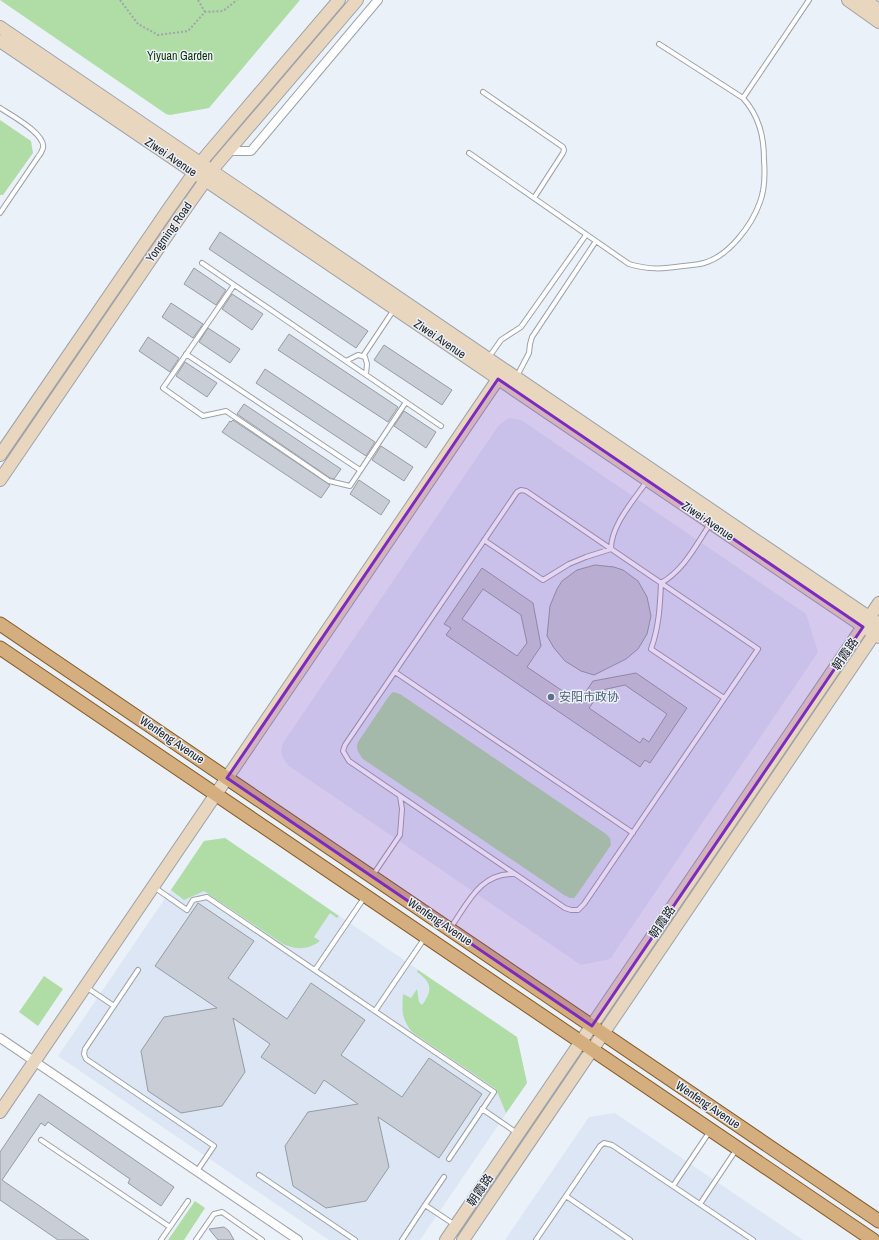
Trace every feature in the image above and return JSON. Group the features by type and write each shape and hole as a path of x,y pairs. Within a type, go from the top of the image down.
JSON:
{"main road":[{"name":"Wenfeng Avenue","path":"0,624 879,1222"},
{"name":"Wenfeng Avenue","path":"0,648 738,1148 860,1234 873,1240"}],"street":[{"name":"Yongming Road","path":"0,456 197,168 239,116 339,0"},
{"name":"Yongming Road","path":"0,480 209,176 228,151 357,0"},
{"path":"228,151 251,151 378,0"},
{"path":"848,0 879,22"},
{"path":"865,0 879,10"},
{"name":"Ziwei Avenue","path":"0,27 197,168"},
{"name":"Ziwei Avenue","path":"0,41 488,358 874,628"},
{"name":"Ziwei Avenue","path":"209,176 395,309 711,523 874,628"},
{"path":"0,1112 498,379"},
{"name":"朝霞路","path":"463,1240 603,1034 874,628 879,603"},
{"name":"朝霞路","path":"446,1240 592,1026 874,628"},
{"path":"0,1038 298,1240"}],"lane":[{"path":"743,98 809,0"},
{"path":"469,153 629,264 643,268 664,269 705,263 724,252 735,242 749,225 761,202 764,186 764,145 760,125 743,98 660,44"},
{"path":"484,92 563,147 563,154 534,198"},
{"path":"0,108 35,132 42,141 43,148 1,210"},
{"path":"488,358 501,340 521,327 586,235"},
{"path":"516,377 529,353 532,337 596,241"},
{"path":"202,263 441,426"},
{"path":"234,284 163,388 203,416 226,411 329,481 350,486 406,402"},
{"path":"363,356 395,309"},
{"path":"186,354 360,470"},
{"path":"346,361 354,356 363,356"},
{"path":"363,356 366,360 366,374"},
{"path":"611,549 613,535 617,525 647,480"},
{"path":"521,490 526,491 611,549 758,649 584,904 578,910 572,910 565,908 348,761 343,750 394,672 517,492 521,490"},
{"path":"660,583 682,566 711,523"},
{"path":"484,540 543,580 569,564 611,549"},
{"path":"660,583 660,609 656,636 652,650 724,698"},
{"path":"394,672 633,834"},
{"path":"372,876 400,835 402,810 400,796"},
{"path":"450,929 480,886 499,875 515,874"},
{"path":"153,887 187,910 193,900 207,897 494,1092 448,1159"},
{"path":"315,970 366,896"},
{"path":"374,1011 425,936"},
{"path":"138,970 85,1049 84,1054 86,1059 214,1146 196,1171"},
{"path":"86,986 114,1006"},
{"path":"482,1109 518,1134"},
{"path":"673,1186 710,1130"},
{"path":"41,1140 170,1227"},
{"path":"536,1240 600,1146 604,1143 612,1145 753,1240"},
{"path":"700,1204 738,1148"},
{"path":"259,1175 355,1240"},
{"path":"402,1240 444,1177"},
{"path":"566,1196 630,1240"},
{"path":"161,1240 188,1201"},
{"path":"425,1205 456,1226"},
{"path":"196,1240 214,1214 222,1212 262,1240"}],"path":[{"path":"120,0 138,24 158,35 188,31 205,12 223,11 237,0"},
{"path":"198,0 205,12"}],"highlighted area":[{"path":"498,379 863,627 592,1026 227,778"}],"shaded area":[{"name":"安阳市政协","path":"509,418 521,420 806,614 818,652 610,959 581,965 289,766 283,758 281,751 283,743 499,425"},
{"path":"225,838 517,1037 527,1083 420,1240 329,1240 58,1056 204,841"},
{"path":"615,1113 803,1240 505,1240 589,1117"}],"green space":[{"name":"Yiyuan Garden","path":"0,0 300,0 209,108 170,115 166,114"},
{"path":"0,120 31,141 33,153 3,195 0,195"},
{"path":"393,692 400,694 610,838 611,845 574,898 564,895 363,759 357,749 357,744"},
{"path":"225,838 339,916 337,918 330,913 314,937 320,941 311,946 302,948 288,946 204,891 184,900 171,890 204,841"},
{"path":"418,970 517,1037 527,1083 506,1113 496,1089 412,1032 408,1027 403,1014 403,994 411,998 417,989 419,1002 422,1005 426,1000 429,991 426,979 417,972"},
{"path":"44,976 63,989 38,1026 19,1012"},
{"path":"195,1201 205,1208 184,1240 168,1240"}],"building":[{"path":"220,232 368,331 356,348 209,249"},
{"path":"194,268 226,290 216,305 184,284"},
{"path":"232,294 263,314 252,330 222,309"},
{"path":"171,303 203,324 193,338 162,317"},
{"path":"208,328 240,349 230,363 199,342"},
{"path":"289,334 398,407 388,422 278,350"},
{"path":"148,337 179,358 170,372 139,351"},
{"path":"384,345 452,390 442,405 374,360"},
{"path":"185,362 217,383 207,397 176,376"},
{"path":"265,369 375,442 366,456 256,383"},
{"path":"244,404 341,469 334,479 330,478 237,414"},
{"path":"404,411 436,432 426,448 394,426"},
{"path":"233,420 330,485 321,498 222,432 230,421 231,422"},
{"path":"381,446 413,467 404,481 372,460"},
{"path":"359,480 390,501 381,515 350,494"},
{"path":"595,565 614,567 623,570 638,581 647,597 651,616 647,634 638,649 626,659 594,675 581,671 565,661 554,648 547,636 550,606 562,581 577,570"},
{"path":"482,568 533,603 541,646 527,667 579,702 593,681 636,673 687,708 650,763 645,760 640,767 446,635 451,628 444,624","holes":["483,589 521,615 527,643 517,656 462,619","625,685 667,714 649,742 643,738 640,743 589,708 602,690"]},
{"path":"198,903 254,941 228,978 287,1019 311,983 365,1020 341,1055 402,1097 429,1058 482,1094 439,1158 378,1117 389,1167 366,1201 326,1208 293,1186 285,1146 308,1112 358,1104 324,1080 315,1094 261,1057 270,1044 233,1018 245,1072 222,1106 181,1113 148,1091 141,1051 164,1017 217,1008 155,966"},
{"path":"39,1094 174,1187 161,1206 128,1183 130,1179 48,1122 45,1126 41,1123 2,1180 89,1240 58,1240 0,1200 0,1152"},
{"path":"224,1227 229,1231 234,1240 218,1240 209,1229"}],"place":[{"name":"安阳市政协","path":"551,697"}]}
